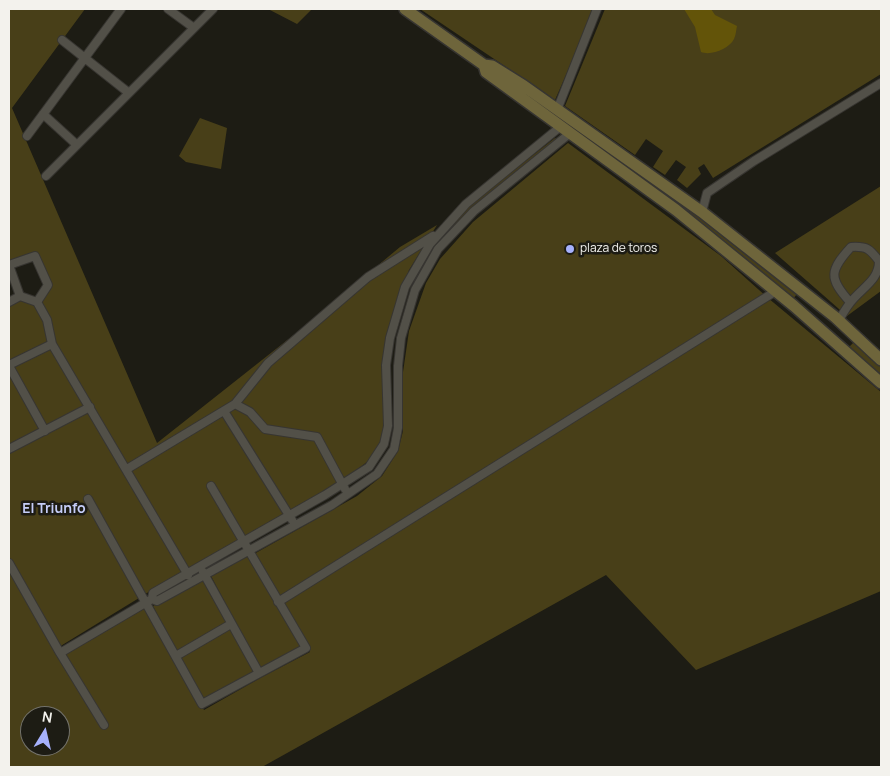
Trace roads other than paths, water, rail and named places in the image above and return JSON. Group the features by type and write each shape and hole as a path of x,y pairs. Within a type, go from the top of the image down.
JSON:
{"main road":[{"path":"404,9 484,65 492,66 557,110 702,212 839,320 881,360"},
{"path":"484,65 486,72 669,205 776,292 881,383"}],"street":[{"path":"27,136 121,9"},
{"path":"168,9 194,28"},
{"path":"46,176 213,9"},
{"path":"557,110 597,9"},
{"path":"62,40 86,57 129,93"},
{"path":"702,212 707,193 754,161 881,83"},
{"path":"43,114 77,145"},
{"path":"60,652 149,601 157,601 244,542 342,485 369,467 384,444 388,426 386,365 390,338 405,287 430,244 466,204 564,130"},
{"path":"149,601 152,593 188,574 203,571 249,551 332,505 376,474 394,449 398,428 398,366 401,338 415,290 438,249 474,211 564,130"},
{"path":"127,469 235,404 268,363 368,277 441,231"},
{"path":"839,320 850,302 880,271 880,261 870,250 862,246 852,247 834,267 833,274 836,282 850,302"},
{"path":"20,296 9,265 35,256 48,286 38,302"},
{"path":"278,602 776,292"},
{"path":"9,302 20,296 38,302 47,320 52,344 188,574"},
{"path":"45,430 9,365 52,344"},
{"path":"235,404 250,412 265,429 317,438 348,494"},
{"path":"9,449 90,407"},
{"path":"224,411 295,525"},
{"path":"88,499 149,601 202,704 306,648 211,486"},
{"path":"9,563 104,725"},
{"path":"203,571 259,673"},
{"path":"176,656 232,624"}],"place":[{"name":"plaza de toros","path":"570,249"}],"district":[{"name":"El Triunfo","path":"54,509"}]}
